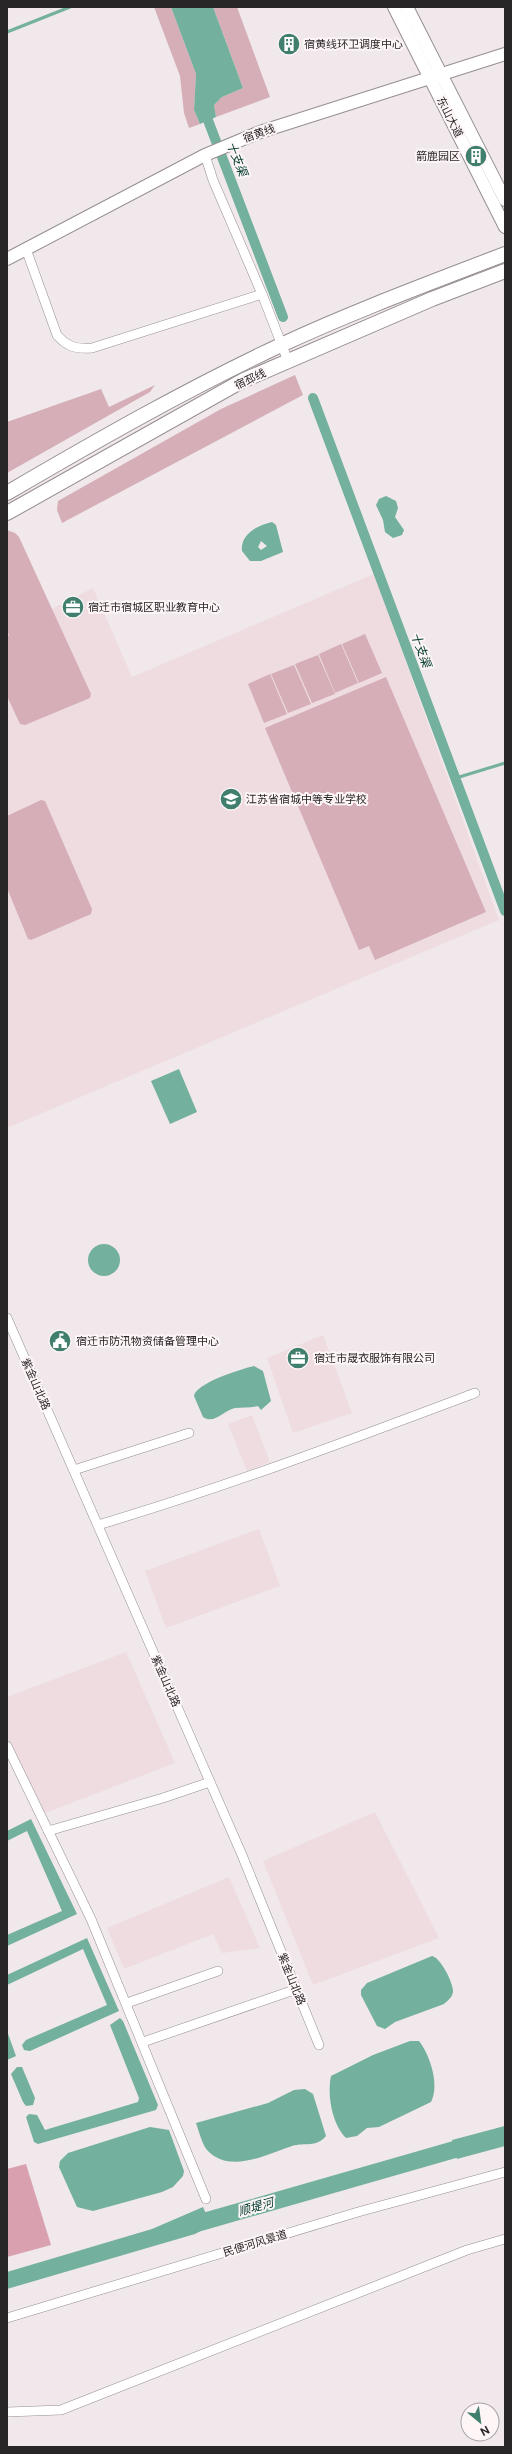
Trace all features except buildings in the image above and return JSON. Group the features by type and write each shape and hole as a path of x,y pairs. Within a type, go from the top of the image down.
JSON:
{"main road":[{"name":"东山大道","path":"394,7 436,76 505,200"},
{"name":"东山大道","path":"407,7 436,76 505,227"},
{"name":"宿黄线","path":"7,259 207,154 260,132 505,54"},
{"name":"宿邳线","path":"7,493 172,401 281,345 390,298 505,254"},
{"name":"宿邳线","path":"7,513 242,381 432,299 505,271"}],"street":[{"path":"207,154 213,180 262,294 288,361"},
{"path":"26,249 57,335 67,345 74,348 92,348 262,294"},
{"name":"紫金山北路","path":"7,1318 210,1782 319,2045"},
{"path":"98,1525 166,1504 253,1474 475,1393"},
{"path":"74,1470 189,1433"},
{"path":"8,1752 91,1919 127,2003 206,2199"},
{"path":"48,1831 163,1798 210,1782"},
{"path":"127,2003 218,1970"},
{"path":"143,2042 297,1990"},
{"name":"民便河风景道","path":"7,2318 358,2212 505,2172"},
{"path":"7,2412 61,2410 460,2253 505,2239"}],"shaded area":[{"path":"154,7 171,7 196,74 194,110 200,124 189,128 184,113 180,76"},
{"path":"171,7 213,7 243,88 222,97 214,105 216,117 200,124 194,110 196,74"},
{"path":"213,7 237,7 270,97 216,117 214,105 222,97 243,88"},
{"path":"295,375 303,395 62,523 57,510 58,501 221,409"},
{"path":"155,385 150,392 7,473 7,422 101,389 109,407"},
{"path":"386,496 396,501 398,508 395,517 404,530 402,535 393,538 385,532 383,520 376,505 379,499"},
{"path":"272,522 276,525 283,552 261,561 250,561 242,551 244,540 251,531 261,525","holes":["261,541 267,546 261,550 258,547"]},
{"path":"7,530 15,533 19,537 91,694 90,698 25,725 20,724 7,696 7,637 9,635 7,631"},
{"name":"江苏省宿城中等专业学校","path":"374,574 499,920 7,1128 7,631 10,635 52,609 93,588 132,677"},
{"path":"365,634 382,673 359,683 342,644"},
{"path":"341,644 358,683 335,693 319,654"},
{"path":"318,655 335,694 312,703 295,664"},
{"path":"294,665 311,704 288,713 271,674"},
{"path":"270,674 287,714 264,723 248,684"},
{"path":"386,677 486,912 375,960 369,946 359,950 265,728"},
{"path":"41,800 45,801 92,909 91,914 31,940 28,939 7,888 7,816"},
{"path":"179,1069 197,1112 170,1124 151,1081"},
{"path":"101,1244 107,1244 117,1251 120,1260 119,1266 113,1273 107,1276 101,1276 91,1269 88,1263 88,1257 95,1247"},
{"path":"323,1335 352,1413 293,1433 267,1358"},
{"path":"254,1366 263,1371 271,1401 261,1410 258,1406 235,1408 215,1418 207,1419 203,1417 194,1396 202,1386 220,1377"},
{"path":"252,1415 270,1462 247,1471 228,1424"},
{"path":"259,1529 280,1586 166,1628 145,1571"},
{"path":"126,1652 175,1763 43,1814 7,1737 7,1697"},
{"path":"375,1812 439,1938 313,1985 263,1861"},
{"path":"31,1819 77,1914 7,1946 7,1935 62,1911 27,1831 7,1841 7,1831"},
{"path":"229,1877 260,1948 222,1953 213,1934 124,1969 107,1928"},
{"path":"87,1938 119,2011 30,2051 24,2050 22,2045 26,2040 107,2005 83,1949 7,1985 7,1975"},
{"path":"432,1956 439,1961 448,1976 453,1991 450,1998 444,2004 395,2022 385,2029 377,2026 361,1995 361,1990 367,1983"},
{"path":"120,2018 123,2021 158,2105 156,2110 38,2144 34,2142 26,2117 29,2114 37,2115 45,2130 138,2102 139,2098 110,2025"},
{"path":"7,2031 16,2056 7,2060"},
{"path":"410,2041 419,2041 430,2062 434,2079 434,2095 431,2102 379,2127 367,2128 357,2136 346,2138 337,2125 332,2109 330,2100 331,2076 373,2055"},
{"path":"17,2067 22,2067 35,2098 33,2105 26,2106 23,2102 11,2074"},
{"path":"305,2089 313,2094 326,2136 322,2140 314,2143 292,2146 261,2157 238,2162 217,2158 208,2151 204,2145 196,2123 268,2103 294,2090"},
{"path":"505,2126 505,2146 457,2159 452,2140"},
{"path":"150,2127 169,2130 184,2171 183,2176 173,2187 162,2192 93,2211 77,2207 59,2167 60,2161 68,2153"},
{"path":"26,2164 51,2245 7,2257 7,2169"},
{"path":"203,2207 211,2225 195,2234 7,2289 7,2272 152,2229"}],"waterway":[{"path":"7,32 70,7"},
{"name":"十支渠","path":"206,108 206,115 283,317"},
{"name":"十支渠","path":"313,398 505,911"},
{"path":"456,778 505,763"},
{"name":"顺堤河","path":"188,2226 505,2135"}],"place":[{"name":"宿黄线环卫调度中心","path":"289,44"},
{"name":"箭鹿园区","path":"476,156"},
{"name":"宿迁市宿城区职业教育中心","path":"73,607"},
{"name":"江苏省宿城中等专业学校","path":"231,799"},
{"name":"宿迁市防汛物资储备管理中心","path":"60,1341"},
{"name":"宿迁市晟衣服饰有限公司","path":"298,1358"}]}
